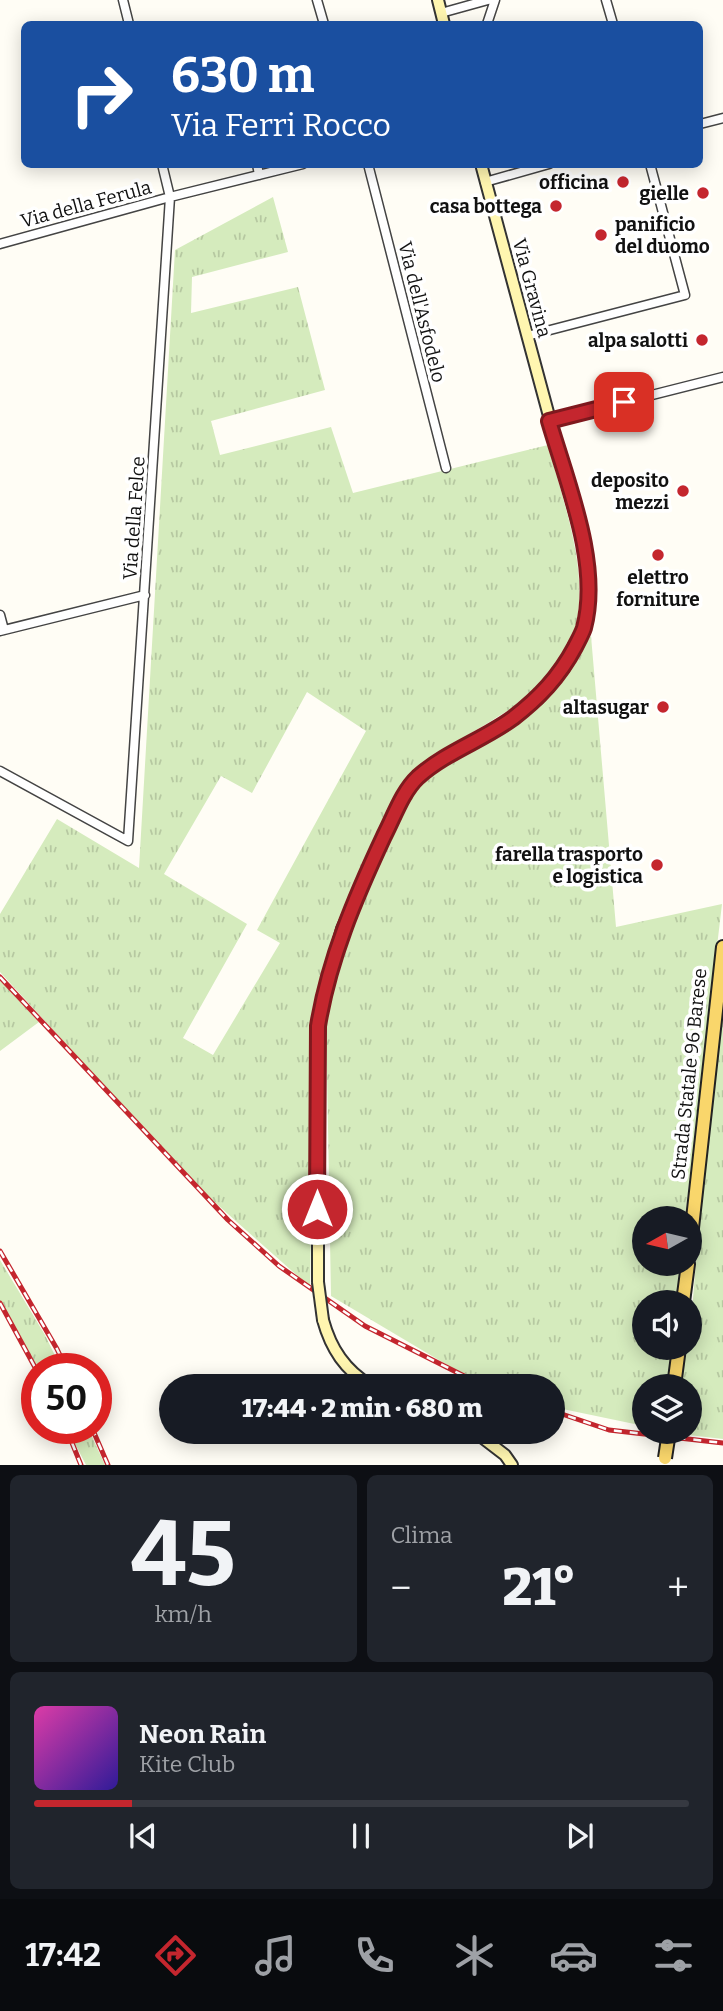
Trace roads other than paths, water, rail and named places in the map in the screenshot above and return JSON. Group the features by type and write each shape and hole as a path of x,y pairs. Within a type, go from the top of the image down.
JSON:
{"main road":[{"path":"438,0 443,19"},
{"name":"Via Gravina","path":"353,1374 339,1359 327,1336 318,1282 318,1026 342,929 402,798 417,778 442,759 501,726 538,699 564,668 584,629 588,593 587,557 482,168"},
{"name":"Strada Statale 96 Barese","path":"694,1206 723,947"},
{"path":"491,1444 505,1455 512,1465"},
{"path":"665,1462 667,1444"}],"street":[{"path":"123,0 128,21"},
{"path":"317,0 323,21"},
{"path":"443,19 488,0"},
{"path":"488,21 495,0"},
{"path":"606,0 612,21"},
{"path":"703,123 723,118"},
{"name":"Via della Felce","path":"0,771 128,841 170,197 163,168"},
{"path":"258,168 259,175"},
{"name":"Via della Ferula","path":"0,244 287,168"},
{"name":"Via dell'Asfodelo","path":"369,168 446,468"},
{"path":"485,182 536,168"},
{"path":"527,336 685,295 651,168"},
{"path":"549,421 723,376"},
{"path":"0,615 2,631 145,594"}],"railway":[{"path":"0,977 228,1220 279,1266 365,1326 460,1374"},
{"path":"0,1251 59,1353"},
{"path":"0,1303 27,1353"},
{"path":"565,1415 609,1430 723,1443"},
{"path":"72,1444 81,1465"},
{"path":"99,1444 108,1465"}],"place":[{"name":"officina","path":"623,182"},
{"name":"gielle","path":"703,193"},
{"name":"casa bottega","path":"556,206"},
{"name":"panificio del duomo","path":"601,235"},
{"name":"alpa salotti","path":"702,340"},
{"name":"deposito mezzi","path":"683,491"},
{"name":"elettro forniture","path":"658,555"},
{"name":"altasugar","path":"663,707"},
{"name":"farella trasporto e logistica","path":"657,865"}]}
